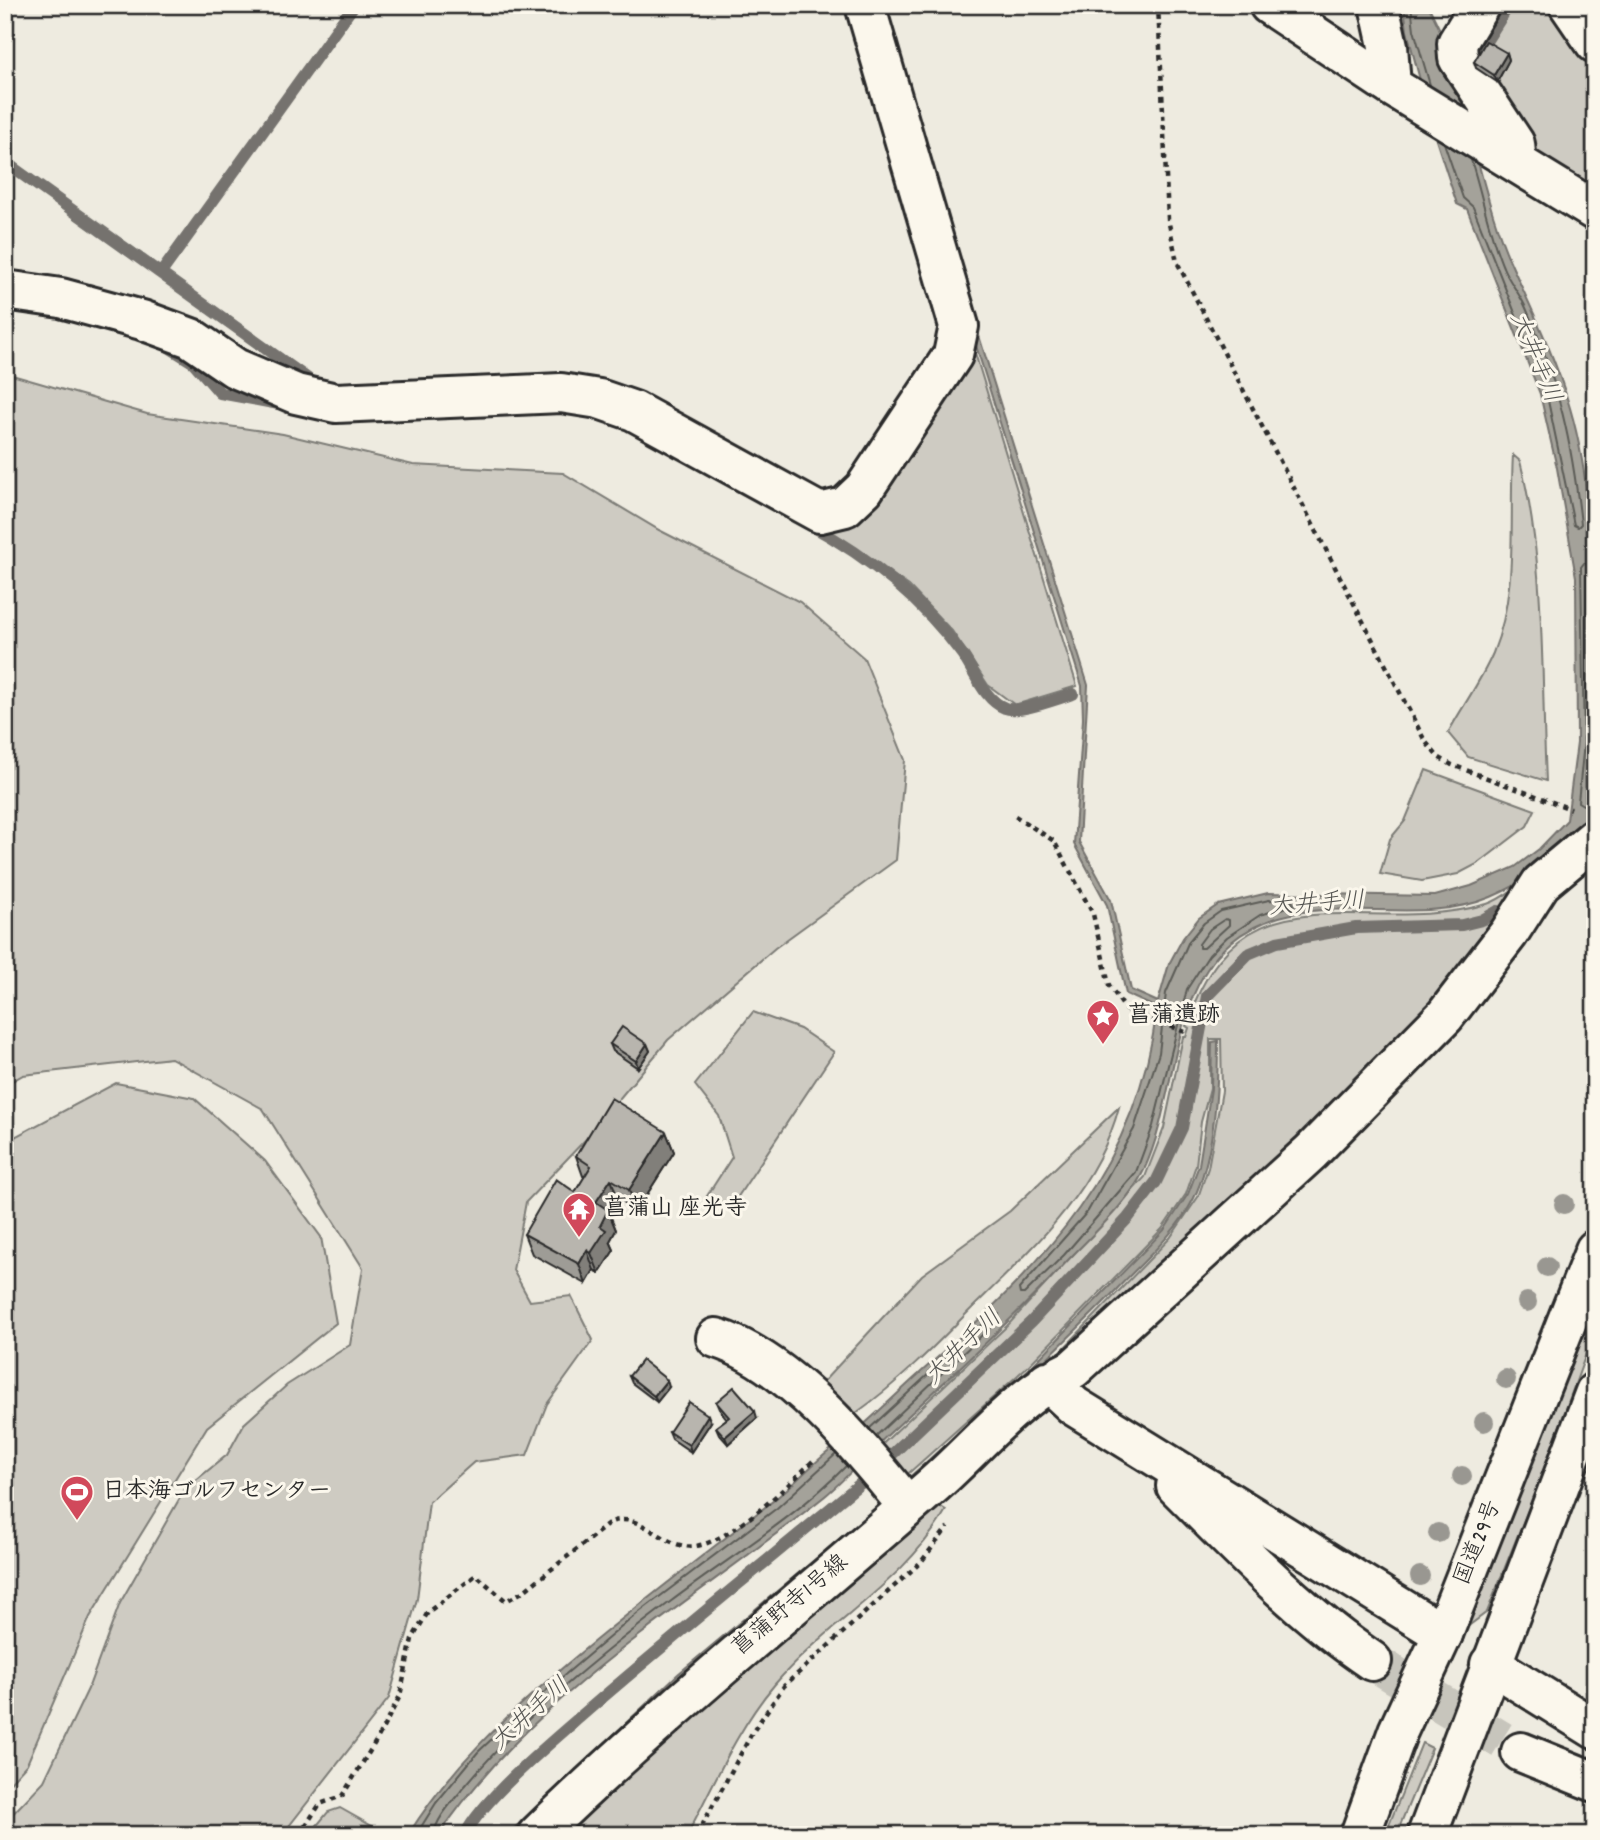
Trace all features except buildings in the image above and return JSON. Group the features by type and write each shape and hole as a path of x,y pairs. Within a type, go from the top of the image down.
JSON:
{"main road":[{"path":"5,290 61,298 142,320 191,338 235,368 271,384 296,394 336,402 561,393 599,400 634,411 820,513 845,507 864,489 953,355 960,326 865,5"},
{"path":"1269,5 1399,91 1595,211"},
{"path":"1379,5 1399,91"},
{"path":"1479,5 1457,43 1458,58 1515,144 1517,163"},
{"path":"1569,5 1595,43"},
{"name":"菖蒲野寺1号線","path":"537,1835 617,1756 908,1507 1047,1381 1073,1369 1311,1152 1445,1016 1509,933 1541,883 1588,825"},
{"name":"国道29号","path":"1360,1835 1398,1731 1443,1634 1595,1250"},
{"path":"716,1338 759,1356 785,1376 829,1418 908,1507"},
{"path":"1047,1381 1074,1406 1443,1634"},
{"path":"1427,1835 1595,1392"},
{"path":"1131,1440 1226,1536 1342,1641 1372,1661"},
{"path":"1490,1664 1595,1729"},
{"path":"1521,1752 1595,1782"}],"path":[{"path":"1158,5 1168,219 1177,262 1425,741 1438,757 1452,765 1588,825"},
{"path":"1015,816 1054,841 1093,914 1108,985 1126,1010 1185,1032"},
{"path":"299,1835 320,1804 342,1796 376,1741 400,1696 412,1639 428,1612 477,1575 506,1601 524,1591 618,1519 630,1519 684,1546 702,1546 774,1498 817,1457"},
{"path":"696,1835 752,1733 784,1686 921,1562 950,1523"}],"shaded area":[{"path":"1492,5 1552,5 1595,66 1595,195 1543,161 1491,89 1470,39"},
{"path":"971,340 1077,686 1015,705 988,685 952,631 909,586 818,523"},
{"path":"5,373 147,414 283,434 413,465 563,473 659,530 800,602 864,658 905,760 896,860 775,948 668,1040 586,1139 526,1202 513,1270 530,1301 571,1296 593,1340 547,1404 527,1455 474,1462 429,1502 417,1599 389,1698 282,1835 5,1835 5,1822 44,1781 88,1689 120,1603 185,1489 227,1455 244,1424 287,1385 350,1345 363,1268 263,1109 171,1058 23,1075 5,1085"},
{"path":"1513,455 1520,461 1534,539 1541,620 1546,781 1468,757 1448,733 1493,653 1507,604"},
{"path":"1426,770 1535,810 1527,826 1479,863 1458,874 1422,881 1380,874 1390,839 1405,821"},
{"path":"1524,882 1466,970 1324,1124 1038,1375 1170,1238 1198,1197 1208,1168 1222,1091 1221,1039 1210,1039 1210,1089 1201,1122 1196,1165 1186,1194 1162,1229 1028,1366 900,1481 871,1455 1007,1326 1145,1177 1164,1128 1183,1037 1186,1037 1189,1028 1186,1026 1210,974 1239,941 1272,923 1310,915 1440,913 1487,904"},
{"path":"753,1012 800,1029 834,1052 731,1207 707,1196 732,1157 719,1116 695,1085"},
{"name":"日本海ゴルフセンター","path":"116,1083 194,1098 265,1161 321,1237 336,1323 207,1427 90,1617 27,1764 5,1788 5,1142"},
{"path":"1119,1107 1095,1166 1059,1218 915,1364 856,1413 823,1382 922,1275 1010,1211"},
{"path":"1595,1295 1595,1329 1540,1480 1487,1612 1467,1627"},
{"path":"941,1507 946,1510 929,1536 909,1559 888,1581 818,1641 775,1684 749,1719 727,1756 687,1835 555,1835 931,1510"},
{"path":"1422,1743 1432,1748 1396,1835 1385,1835"},
{"path":"340,1808 377,1829 374,1835 309,1835 328,1812"}],"water":[{"name":"大井手川","path":"1404,5 1428,5 1454,62 1464,94 1467,122 1493,214 1558,372 1579,443 1592,553 1595,748 1592,798 1583,827 1565,848 1542,868 1491,897 1459,906 1426,910 1324,910 1291,914 1259,924 1230,943 1210,965 1195,991 1176,1050 1155,1142 1137,1182 1110,1217 1004,1325 825,1496 618,1652 569,1693 522,1736 478,1783 439,1835 408,1835 461,1764 522,1703 861,1427 1010,1289 1047,1249 1079,1208 1107,1164 1130,1117 1146,1065 1157,1008 1126,994 1107,905 1074,844 1083,719 1082,686 902,108 907,105 1088,685 1079,842 1111,900 1131,990 1158,1002 1169,964 1183,938 1199,918 1218,905 1268,893 1435,896 1471,886 1515,867 1539,849 1567,820 1577,743 1576,577 1557,468 1540,394 1467,209 1457,204 1436,140 1407,31"},
{"path":"1218,1041 1216,1100 1207,1162 1194,1198 1178,1224 1115,1291 989,1414 912,1486 903,1483 1030,1368 1164,1230 1188,1194 1199,1165 1211,1089 1212,1042"},
{"path":"886,1500 892,1505 562,1790 518,1835 507,1835 678,1674"}],"waterway":[{"path":"161,273 354,5"},
{"path":"1478,54 1509,5"},
{"path":"5,162 308,379"},
{"path":"167,346 194,363 220,393 279,404"},
{"path":"807,523 872,564 911,597 946,634 986,692 998,704 1005,708 1019,709 1073,694"},
{"name":"大井手川","path":"881,1465 1032,1321 1128,1218 1156,1182 1182,1128 1207,996 1248,954 1277,942 1356,928 1462,925 1482,920 1498,911"},
{"path":"465,1835 473,1821 501,1789 552,1741 867,1478"}],"tunnel":[{"path":"1372,1661 1521,1752"}],"place":[{"name":"菖蒲遺跡","path":"1103,1046"},
{"name":"菖蒲山 座光寺","path":"579,1239"},
{"name":"日本海ゴルフセンター","path":"77,1522"}]}
